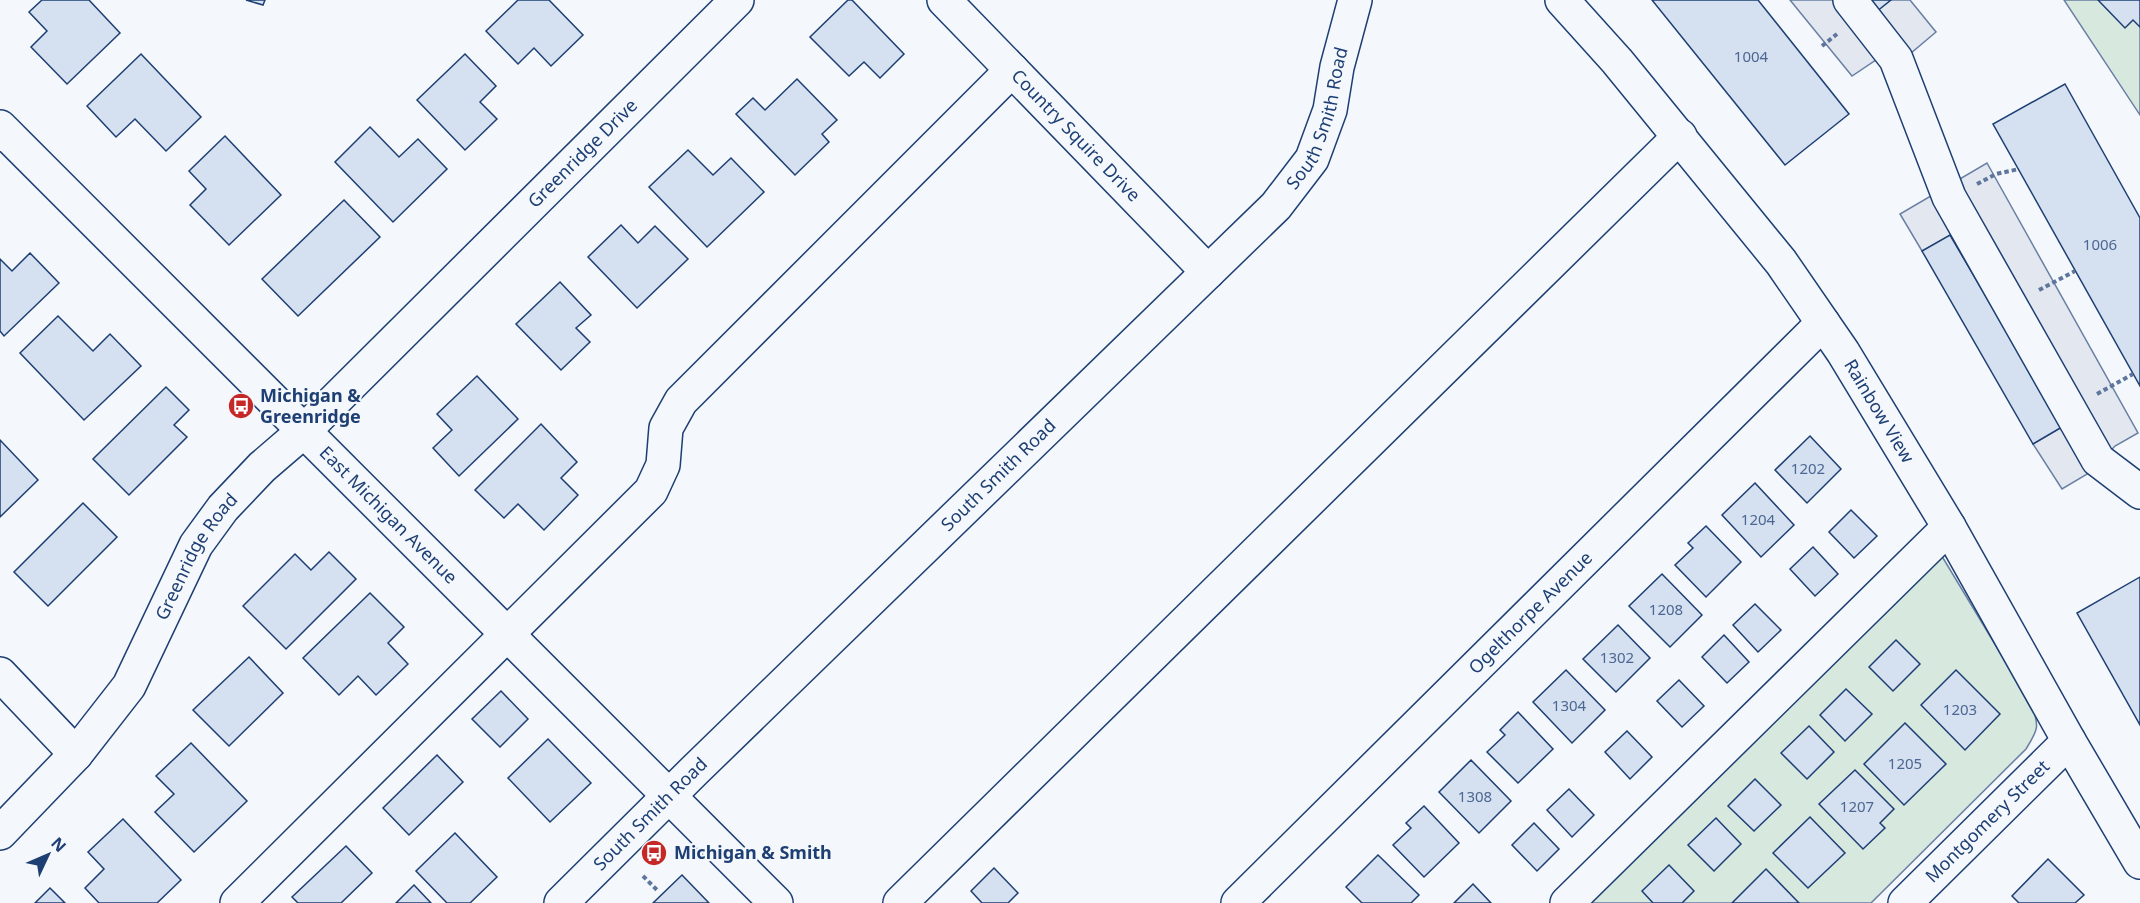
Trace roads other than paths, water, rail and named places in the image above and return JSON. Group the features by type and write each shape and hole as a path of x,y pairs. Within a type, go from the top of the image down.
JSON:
{"street":[{"name":"Greenridge Drive","path":"428,307 737,0"},
{"name":"Country Squire Drive","path":"944,0 1208,272"},
{"name":"South Smith Road","path":"561,903 1276,206 1312,159 1330,110 1337,67 1355,0"},
{"name":"Rainbow View","path":"1562,0 1680,135 1781,262 1823,323 1949,527 2140,862"},
{"path":"1850,0 1896,59 1950,199 2098,460 2140,492"},
{"path":"237,903 651,491 663,465 666,428 681,401 1012,70"},
{"name":"East Michigan Avenue","path":"0,127 776,903"},
{"path":"900,903 1680,135"},
{"name":"Greenridge Road","path":"0,833 76,754 129,686 196,545 223,508 262,467 305,430 428,307"},
{"name":"Ogelthorpe Avenue","path":"1238,903 1823,323"},
{"path":"1568,903 1949,527"},
{"path":"0,674 76,754"},
{"name":"Montgomery Street","path":"1905,903 2069,741"}],"place":[{"name":"Michigan & Greenridge","path":"241,406"},
{"name":"Michigan & Smith","path":"654,853"}]}
